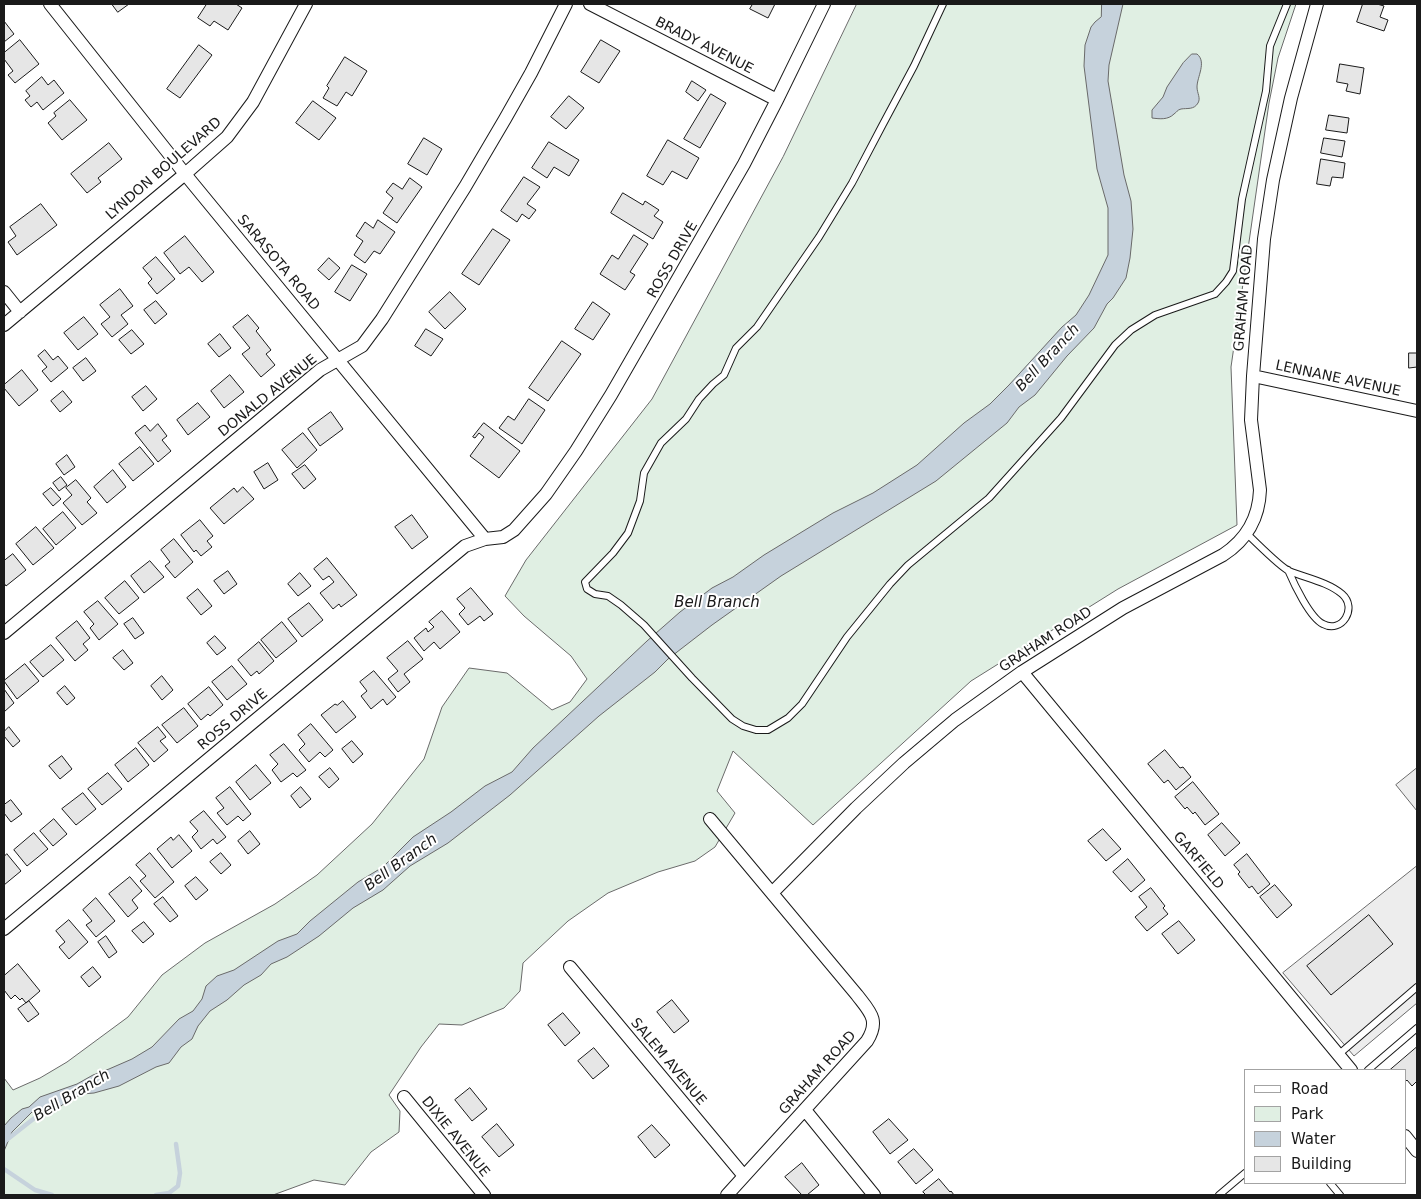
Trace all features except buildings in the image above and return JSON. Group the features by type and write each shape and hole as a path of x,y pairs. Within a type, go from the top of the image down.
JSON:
{"street":[{"name":"SARASOTA ROAD","path":"50,4 185,174 485,539"},
{"name":"LYNDON BOULEVARD","path":"4,325 220,144 254,102 306,4"},
{"name":"DONALD AVENUE","path":"4,633 320,370 362,346 399,294 505,119 566,4"},
{"name":"BRADY AVENUE","path":"590,4 778,100"},
{"name":"ROSS DRIVE","path":"4,929 466,546 485,539 503,537 514,530 525,518 546,494 576,451 714,220 778,100 824,4"},
{"name":"GRAHAM ROAD","path":"726,1195 805,1110 873,1032 874,1021 871,1013 858,995 772,893 849,815 904,763 955,720 1022,672 1123,608 1223,556 1246,533 1254,520 1258,510 1260,490 1251,420 1252,376 1264,239 1273,180 1291,98 1317,4"},
{"path":"4,292 20,312"},
{"name":"LENNANE AVENUE","path":"1252,376 1417,411"},
{"name":"GARFIELD","path":"1022,672 1350,1069"},
{"path":"710,819 772,893"},
{"name":"SALEM AVENUE","path":"570,967 744,1176"},
{"name":"DIXIE AVENUE","path":"404,1097 484,1195"},
{"path":"805,1110 874,1195"},
{"path":"1406,1137 1417,1151"}],"lane":[{"path":"943,4 888,116 852,183 819,237 757,327 736,348 724,375 704,394 686,419 661,443 644,473 640,501 628,533 613,553 585,582 587,588 595,594 608,596 644,625 732,719 743,726 756,730 768,730 788,718 802,704 847,637 890,584 908,565 989,498 1061,418 1115,346 1131,330 1155,315 1215,294 1226,282 1233,271 1242,199 1266,91 1270,46 1287,4"},
{"path":"1246,533 1288,570 1340,593 1347,600 1348,615 1336,626 1328,626 1316,619 1288,570"},
{"path":"1338,1054 1417,987"},
{"path":"1369,1069 1417,1028"},
{"path":"1219,1195 1244,1175"},
{"path":"1331,1184 1340,1195"}],"green space":[{"path":"857,4 1296,4 1278,58 1269,103 1231,367 1237,525 1118,589 971,681 813,825 733,751 717,791 735,813 715,847 695,861 658,872 608,893 568,921 523,963 520,991 504,1008 462,1025 439,1024 389,1095 400,1111 399,1132 371,1152 345,1185 314,1180 273,1195 4,1195 4,1078 13,1090 40,1078 67,1062 128,1017 162,975 205,943 275,904 317,875 372,824 424,759 442,707 469,668 507,673 552,710 570,702 587,679 571,656 524,616 505,596 526,560 652,399 783,157"}],"shaded area":[{"path":"1417,768 1417,811 1396,785"},
{"path":"1417,866 1417,1003 1354,1056 1283,973"}],"water":[{"name":"Bell Branch","path":"1102,4 1123,4 1109,65 1108,81 1124,175 1131,201 1133,229 1130,258 1126,278 1107,304 1094,328 1067,356 1035,395 1019,407 1007,423 936,481 781,576 712,625 599,716 510,795 448,843 410,866 383,890 353,908 319,936 287,957 271,964 261,975 244,985 227,1000 210,1011 198,1026 192,1039 181,1047 169,1063 156,1067 119,1086 94,1093 82,1094 58,1108 46,1112 32,1112 12,1132 4,1151 4,1126 22,1109 29,1107 40,1097 77,1084 93,1075 132,1059 152,1047 179,1019 193,1011 202,999 206,986 217,976 234,970 278,941 297,934 358,882 383,867 413,837 451,812 485,786 512,772 533,748 680,612 712,588 733,577 764,555 833,513 873,493 917,465 964,423 990,404 1009,385 1062,327 1076,315 1089,295 1108,255 1108,208 1097,169 1084,66 1085,45 1091,27 1101,17"},
{"path":"1192,54 1197,54 1201,61 1201,70 1197,83 1198,103 1192,108 1180,109 1167,118 1152,118 1152,110 1163,97 1167,87 1183,63"}],"waterway":[{"name":"Bell Branch","path":"4,1142 46,1109"},
{"path":"156,1195 169,1193 178,1186 180,1173 176,1144"},
{"path":"4,1169 35,1190 52,1195"}]}
